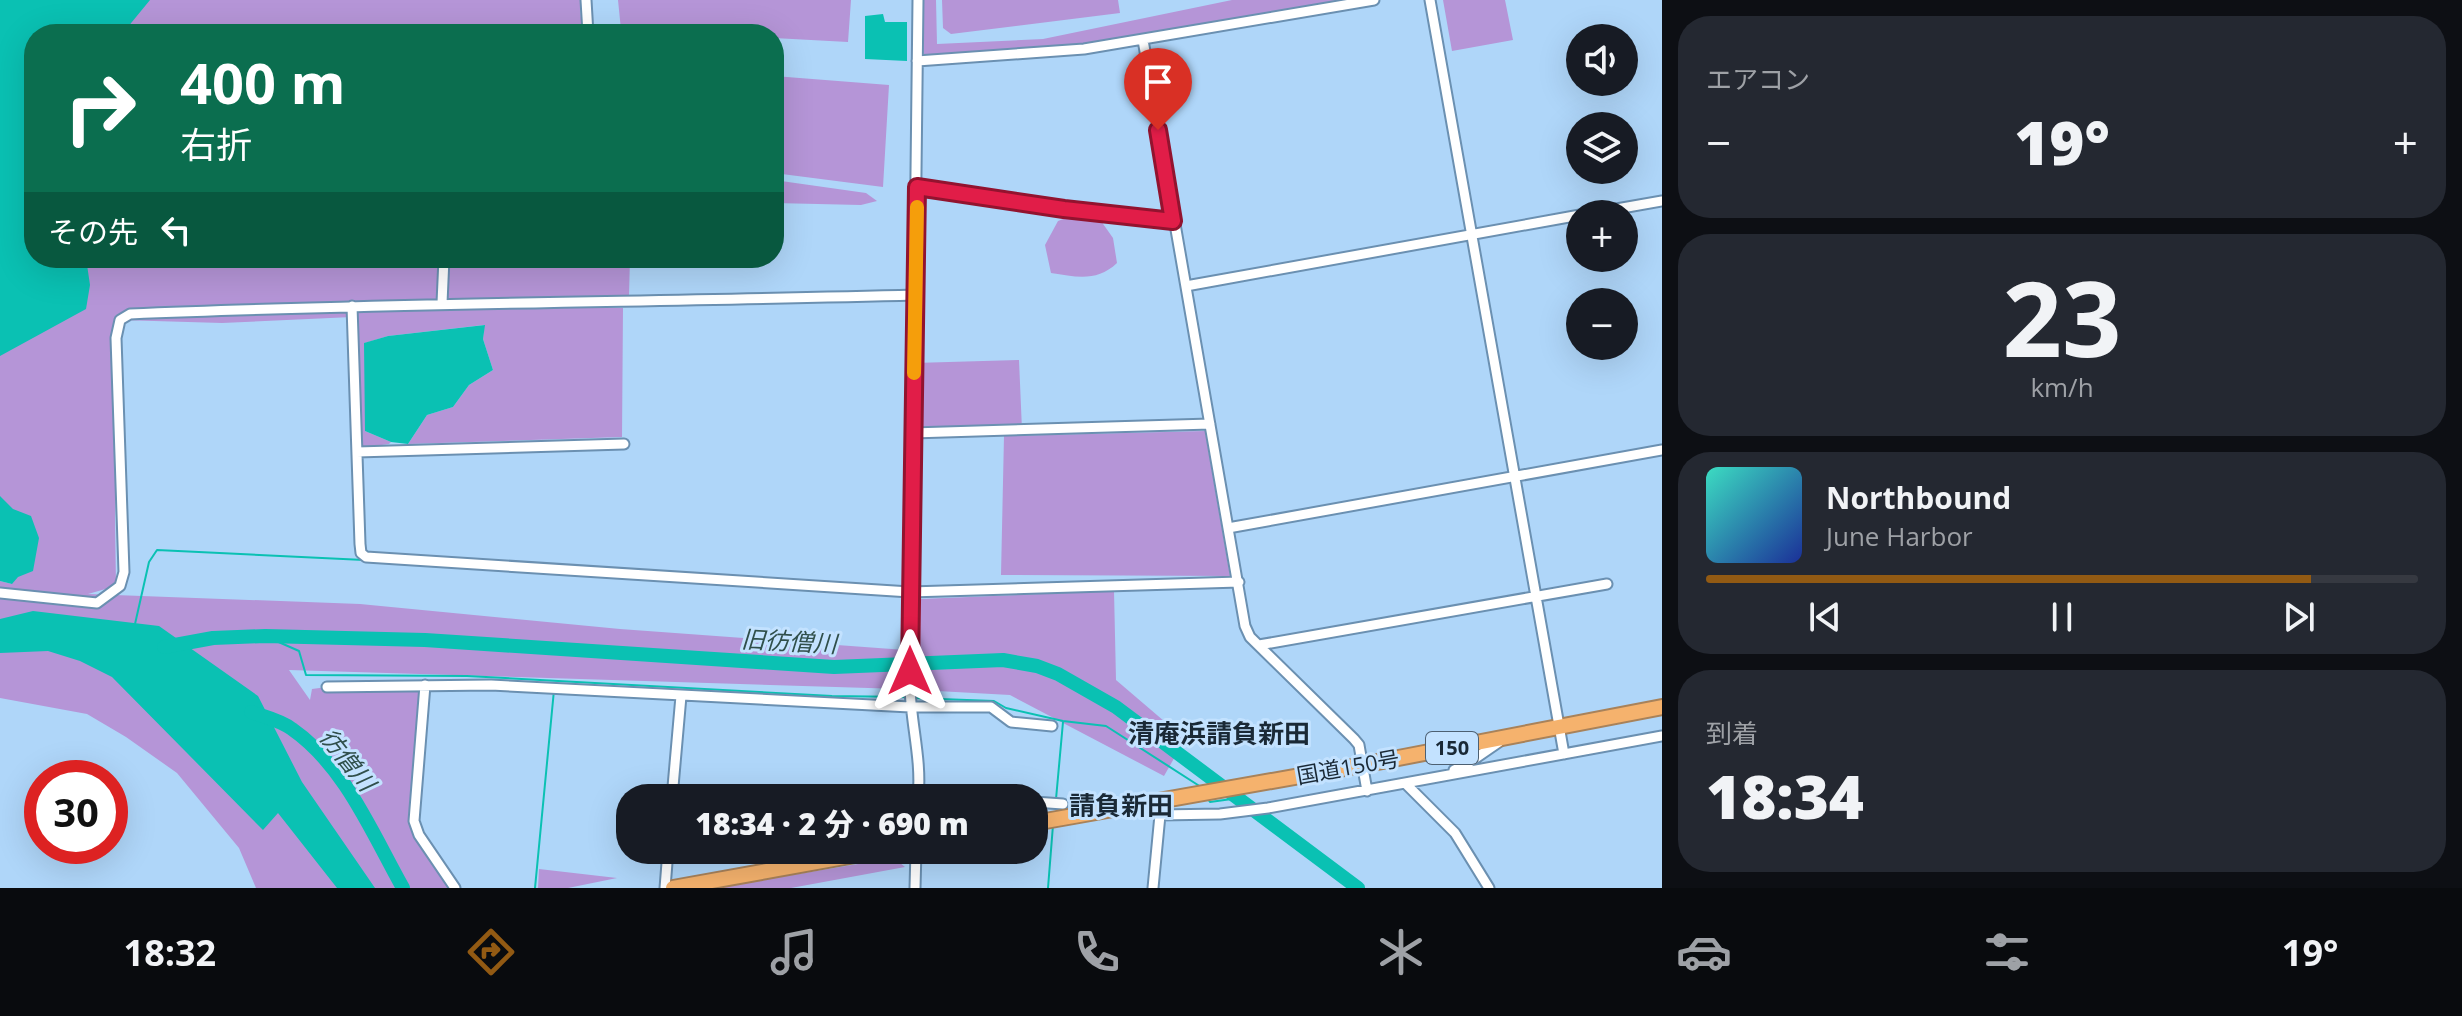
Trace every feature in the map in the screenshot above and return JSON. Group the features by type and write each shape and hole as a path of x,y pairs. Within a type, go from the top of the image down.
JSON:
{"highway":[{"name":"国道150号","path":"1048,821 1362,765 1662,707"},
{"path":"673,888 806,864"}],"street":[{"path":"586,0 587,24"},
{"path":"918,0 910,707 919,753 919,784"},
{"path":"917,61 1084,49 1374,0"},
{"path":"1430,0 1564,754"},
{"path":"1143,40 1245,626 1250,637 1359,745 1367,791"},
{"path":"917,187 1064,209 1173,221"},
{"path":"1638,205 1662,201"},
{"path":"1186,286 1566,218"},
{"path":"442,303 444,268"},
{"path":"0,593 97,603 116,590 123,580 116,338 123,316 442,303 915,295"},
{"path":"352,306 360,544 361,553 366,557 910,592 1239,582"},
{"path":"912,433 1210,424"},
{"path":"357,452 624,444"},
{"path":"1228,528 1662,450"},
{"path":"1259,645 1607,584"},
{"path":"425,685 414,821 419,835 455,888"},
{"path":"327,687 491,685 910,707 991,707 1011,722 1052,726"},
{"path":"673,784 681,696"},
{"path":"1153,888 1160,815 1268,808 1662,736"},
{"path":"1436,777 1467,764 1505,737"},
{"path":"1406,784 1455,833 1489,888"},
{"path":"1048,803 1063,804"},
{"path":"665,888 667,864"},
{"path":"915,888 916,864"}],"shaded area":[{"path":"0,0 583,0 580,10 582,24 24,24 24,268 630,268 629,295 425,306 623,308 622,437 408,444 427,415 453,407 469,385 493,370 483,339 484,325 388,336 365,343 365,431 391,442 360,448 352,317 222,323 120,320 116,586 88,594 360,604 620,629 919,651 920,599 1114,591 1116,680 1185,739 1164,776 1010,695 289,670 310,700 312,689 327,687 419,688 408,822 456,888 256,888 239,848 177,773 87,714 0,698 0,581 12,584 0,575"},
{"path":"0,0 150,0 130,24 24,24 24,268 87,268 90,285 86,309 0,356"},
{"path":"618,0 851,0 848,42 784,39 784,24 620,24"},
{"path":"921,0 936,0 937,44 1043,39 1232,0 1337,0 1124,43 924,57"},
{"path":"942,0 1118,0 1120,13 951,34 943,28"},
{"path":"1443,0 1505,0 1513,40 1452,51"},
{"path":"883,14 885,22 907,22 907,61 865,59 865,16"},
{"path":"784,77 889,85 883,187 784,174"},
{"path":"784,181 866,193 877,201 861,205 784,203"},
{"path":"1066,218 1101,221 1113,238 1117,263 1094,276 1051,273 1045,245 1058,221"},
{"path":"485,325 483,339 493,370 469,385 453,407 427,415 408,444 391,442 365,431 364,343 388,336"},
{"path":"1019,360 1022,430 913,433 914,363"},
{"path":"1205,431 1230,576 1001,575 1004,436"},
{"path":"0,496 13,509 31,516 39,538 33,571 18,577 12,584 0,581"},
{"path":"33,611 159,626 258,696 302,782 375,888 337,888 278,813 263,830 112,677 80,661 48,651 0,653 0,619"},
{"path":"858,864 901,864 905,867 791,888 715,888"},
{"path":"539,869 617,878 568,888 538,888"}],"waterway":[{"path":"135,624 149,562 157,550 364,560"},
{"path":"914,587 988,585"},
{"path":"265,636 299,651 306,675 467,676 832,696 906,697"},
{"name":"旧彷僧川","path":"164,647 213,638 265,636 425,640 834,667 1003,660 1037,666 1058,674 1116,707 1358,888"},
{"path":"535,888 554,690"},
{"path":"913,698 994,701 1006,708 1063,721 1106,726 1201,787"},
{"name":"彷僧川","path":"251,712 287,726 311,744 327,762 356,802 403,888"},
{"path":"1056,799 1063,722"},
{"path":"1208,799 1210,802 1239,798"},
{"path":"1048,888 1053,825"}],"slow traffic":[{"path":"914,373 917,207"}],"district":[{"name":"清庵浜請負新田","path":"1219,734"},
{"name":"請負新田","path":"1121,806"}],"route":[{"path":"910,671 917,187 1064,209 1173,221 1158,130"}]}
